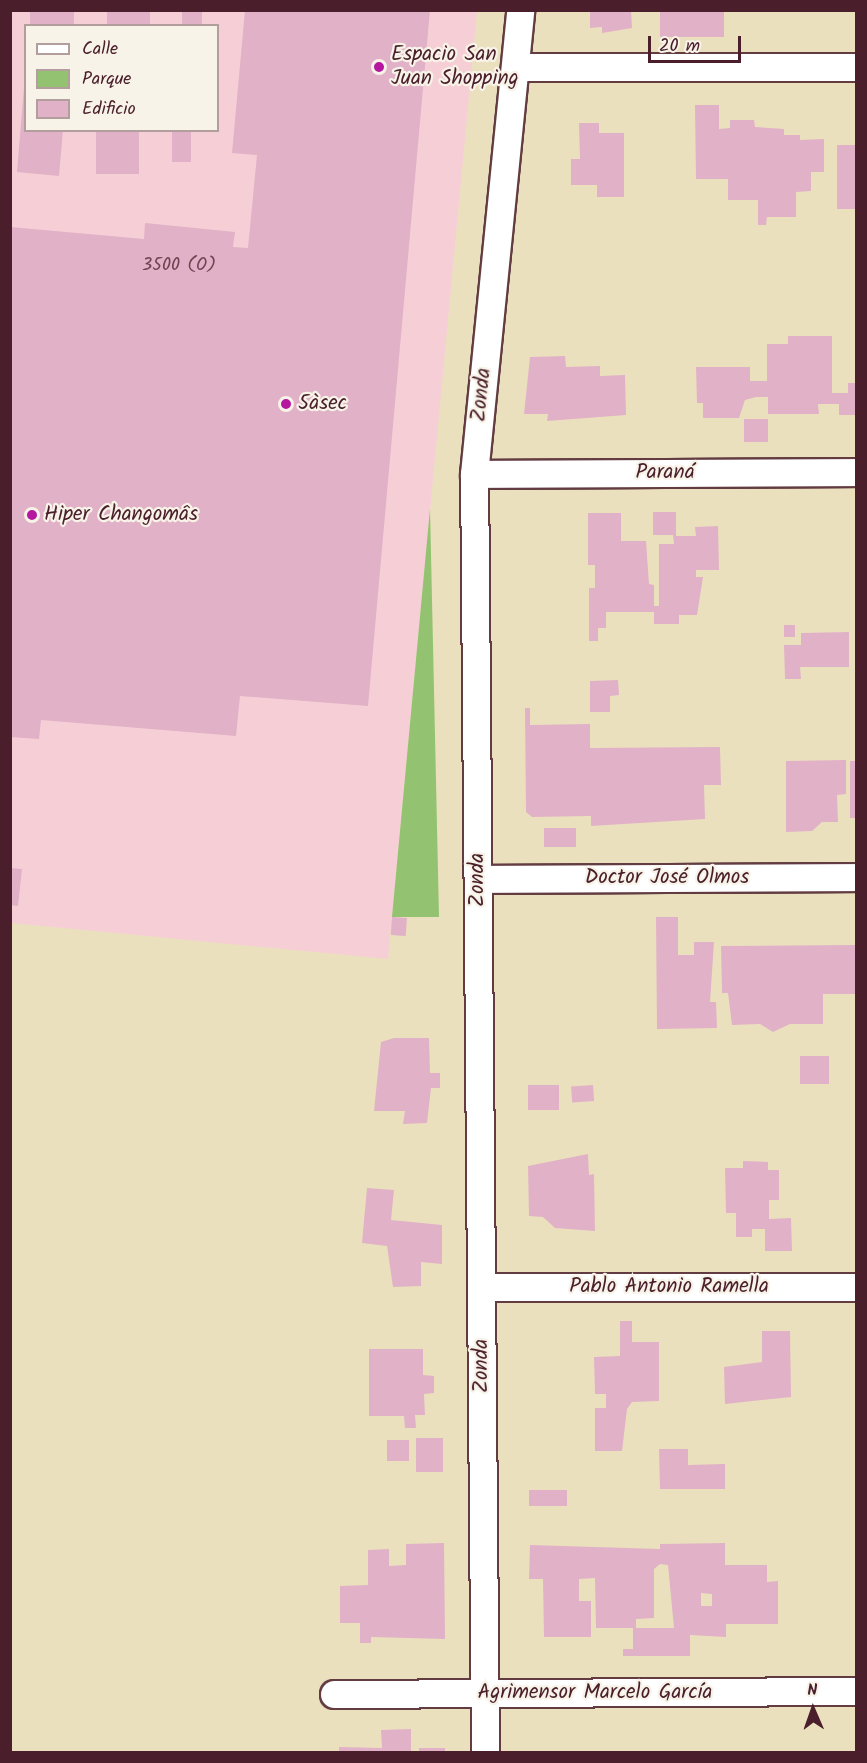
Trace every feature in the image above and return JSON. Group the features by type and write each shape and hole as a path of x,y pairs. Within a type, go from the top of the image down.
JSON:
{"street":[{"name":"Zonda","path":"485,1752 474,474 520,10"},
{"path":"515,67 856,67"},
{"name":"Paraná","path":"474,474 856,472"},
{"name":"Doctor José Olmos","path":"477,879 856,877"},
{"name":"Pablo Antonio Ramella","path":"481,1287 856,1287"},
{"name":"Agrimensor Marcelo García","path":"334,1694 856,1691"}],"shaded area":[{"path":"10,11 477,11 388,959 11,923"}],"green space":[{"path":"430,509 439,917 392,917"}],"building":[{"path":"30,10 74,10 74,24 30,24"},
{"path":"107,10 150,10 150,24 107,24"},
{"path":"182,10 202,10 202,24 182,24"},
{"path":"245,10 430,10 368,706 240,696 236,736 41,720 39,739 10,737 10,227 144,239 145,223 235,232 233,247 248,248 257,155 232,153"},
{"path":"590,10 631,10 632,28 602,33 602,27 590,28"},
{"path":"660,10 724,10 724,37 660,37"},
{"path":"24,87 24,132 63,132 59,176 17,172"},
{"path":"695,105 719,105 719,129 730,128 730,120 754,120 755,127 784,129 784,135 800,135 800,140 824,139 824,172 811,172 811,191 796,192 796,217 767,217 766,225 758,225 758,200 728,200 728,179 696,179"},
{"path":"579,123 599,123 599,133 624,133 624,197 597,197 597,185 571,185 571,159 580,159"},
{"path":"96,132 139,132 139,174 96,174"},
{"path":"172,132 191,132 191,162 172,162"},
{"path":"837,145 856,145 856,209 837,209"},
{"path":"788,336 832,336 832,393 848,393 848,383 856,383 856,415 839,415 839,404 818,404 819,414 768,414 768,397 756,397 745,400 739,418 703,418 703,403 697,403 696,367 750,367 750,381 767,381 767,344 788,344"},
{"path":"565,356 566,367 600,366 600,376 625,375 626,415 547,421 548,414 524,414 530,357"},
{"path":"744,419 768,419 768,442 744,442"},
{"path":"653,512 676,512 676,536 696,536 695,527 718,526 719,570 696,570 696,577 703,577 697,615 679,615 679,624 654,624 654,612 606,612 606,628 598,628 598,641 589,641 589,588 595,588 595,565 588,565 588,513 621,513 621,541 646,541 649,584 654,585 654,606 659,606 659,544 674,544 673,535 653,535"},
{"path":"784,625 795,625 795,637 784,637"},
{"path":"849,632 849,667 800,667 801,679 785,679 784,645 801,645 801,633"},
{"path":"618,680 619,695 610,696 610,712 590,712 590,681"},
{"path":"525,708 530,708 530,725 590,724 590,748 720,747 721,785 704,785 705,819 591,826 591,816 532,817 526,812"},
{"path":"846,760 846,794 837,795 838,822 822,822 812,831 786,832 786,761"},
{"path":"850,761 856,761 856,818 850,818"},
{"path":"544,828 576,828 576,847 544,847"},
{"path":"10,868 22,869 18,906 10,905"},
{"path":"392,917 407,918 406,936 391,935"},
{"path":"656,917 678,917 678,955 694,955 694,942 714,942 710,1002 716,1002 717,1028 657,1029"},
{"path":"856,945 856,994 823,994 823,1024 790,1024 773,1032 760,1024 732,1025 728,993 722,993 721,946"},
{"path":"394,1038 429,1038 430,1073 440,1073 440,1088 431,1088 427,1123 403,1124 405,1111 374,1111 381,1042"},
{"path":"800,1056 829,1056 829,1084 800,1084"},
{"path":"528,1085 559,1085 559,1110 528,1110"},
{"path":"593,1085 594,1101 572,1102 571,1087"},
{"path":"588,1154 589,1175 594,1174 595,1231 555,1228 543,1217 529,1216 528,1166"},
{"path":"743,1161 768,1162 768,1170 779,1170 779,1200 769,1200 769,1219 791,1218 792,1251 765,1251 765,1229 752,1229 752,1237 736,1237 736,1213 726,1213 725,1168 743,1168"},
{"path":"367,1188 394,1190 391,1220 442,1225 442,1264 421,1262 421,1286 393,1287 387,1246 362,1243"},
{"path":"620,1321 632,1321 632,1342 659,1342 659,1401 632,1402 627,1409 622,1451 595,1451 595,1408 606,1408 606,1394 595,1394 594,1357 620,1356"},
{"path":"762,1331 790,1331 791,1397 725,1404 724,1367 762,1362"},
{"path":"369,1349 423,1349 423,1375 434,1376 434,1393 424,1394 425,1415 415,1415 416,1428 405,1428 404,1416 369,1416"},
{"path":"416,1438 443,1438 443,1472 416,1472"},
{"path":"387,1440 409,1440 409,1461 387,1461"},
{"path":"659,1449 688,1449 688,1465 725,1464 725,1489 660,1489"},
{"path":"529,1490 567,1490 567,1506 529,1506"},
{"path":"444,1543 445,1639 371,1637 371,1643 360,1643 360,1623 340,1623 340,1586 368,1585 368,1550 389,1549 389,1566 406,1565 406,1544"},
{"path":"725,1543 725,1565 767,1565 767,1582 778,1581 778,1624 726,1624 726,1637 690,1635 690,1656 623,1656 623,1649 633,1649 633,1628 596,1628 595,1578 579,1579 579,1601 591,1601 591,1637 544,1637 543,1579 529,1579 530,1545 660,1549 660,1544","holes":["660,1564 668,1565 674,1628 636,1628 636,1619 654,1618 654,1569","701,1593 712,1594 712,1606 701,1606"]},
{"path":"411,1729 411,1752 339,1752 339,1747 382,1748 381,1730"},
{"path":"419,1748 445,1748 445,1752 419,1752"}],"place":[{"name":"Espacio San Juan Shopping","path":"379,67"},
{"name":"5àsec","path":"286,404"},
{"name":"Hiper Changomâs","path":"32,515"}]}
